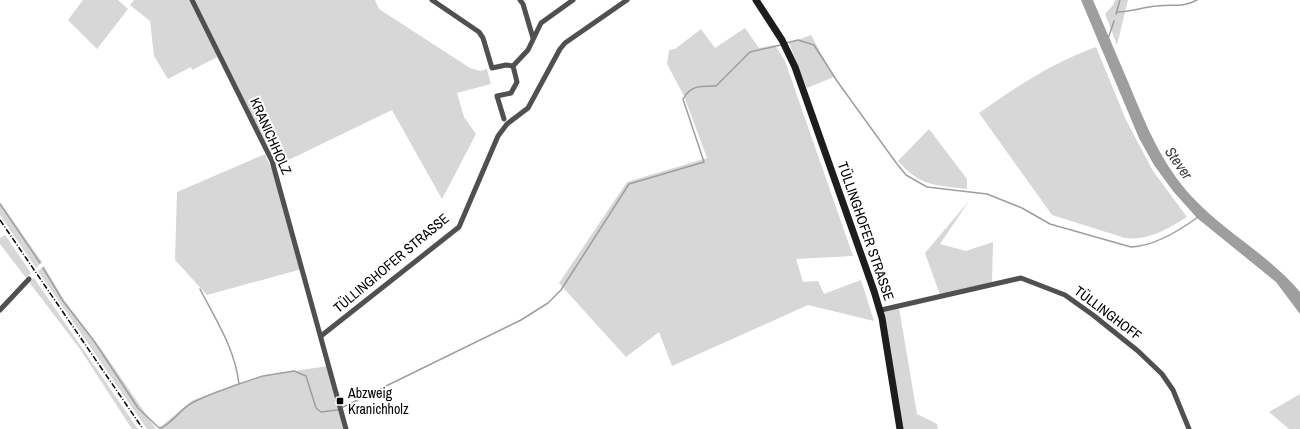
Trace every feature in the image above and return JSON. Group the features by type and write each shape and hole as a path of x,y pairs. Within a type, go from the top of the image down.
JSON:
{"main road":[{"name":"TÜLLINGHOFER STRASSE","path":"756,0 782,40 795,67 881,310 900,429"}],"street":[{"name":"KRANICHHOLZ","path":"192,0 272,161 346,429"},
{"path":"432,0 479,32 483,38 492,68 506,65 513,66"},
{"path":"520,0 523,4 533,38"},
{"path":"513,66 528,50 542,23 573,0"},
{"name":"TÜLLINGHOFER STRASSE","path":"321,336 459,227 498,136 507,124 528,108 560,49 566,43 627,0"},
{"path":"529,23 542,23"},
{"path":"504,119 497,96 511,92 517,82 513,66"},
{"name":"TÜLLINGHOFF","path":"881,310 1022,278 1065,296 1093,315 1138,351 1162,374 1173,390 1189,429"},
{"path":"0,310 29,279"}],"shaded area":[{"path":"83,0 118,0 128,9 97,49 68,20"},
{"path":"134,0 375,0 379,9 470,68 480,71 487,69 491,84 457,93 464,117 476,134 442,199 392,110 274,167 221,55 192,70 191,67 168,79 154,56 150,21 130,5"},
{"path":"1081,0 1093,0 1142,114 1156,144 1172,172 1193,198 1206,211 1275,267 1300,292 1300,314 1276,282 1197,218 1173,191 1154,165 1139,138"},
{"path":"1115,0 1128,0 1117,45 1105,14 1113,5"},
{"path":"745,28 759,48 775,45 785,61 853,256 796,259 803,282 818,281 824,294 861,280 874,321 808,305 672,366 659,332 626,357 559,283 627,182 707,158 684,96 667,64 669,50 675,49 701,29 715,48"},
{"path":"811,35 834,77 807,88 789,43"},
{"path":"1096,47 1126,120 1153,171 1187,217 1165,230 1150,236 1142,238 1125,238 1052,215 979,113 1021,84 1049,68"},
{"path":"929,129 967,179 967,189 929,183 914,176 898,161"},
{"path":"265,154 279,187 302,269 207,295 175,260 177,192"},
{"path":"969,201 940,244 966,251 993,242 992,284 940,295 925,253"},
{"path":"0,202 42,262 36,268 0,215"},
{"path":"5,235 31,273 26,278 0,244 0,238"},
{"path":"44,266 64,300 104,353 156,429 147,429 38,271"},
{"path":"34,278 138,429 132,429 80,349 29,282"},
{"path":"899,308 917,414 937,424 938,429 901,429 883,311"},
{"path":"328,366 344,429 158,429 193,400 268,375"},
{"path":"1300,394 1300,429 1289,429 1269,412"}],"waterway":[{"path":"1116,14 1120,0"},
{"path":"1117,12 1163,5 1182,5 1197,0"},
{"path":"1108,39 1114,21"},
{"path":"786,43 798,40 814,45 837,81 897,164 906,175 927,187 987,194 1022,208 1050,224 1131,247 1148,244 1166,237 1198,217"},
{"path":"200,289 229,347 237,371 239,384 263,376 294,371 306,376 316,408 321,412 337,410 521,320 548,303 561,290 629,184 704,162 683,99 686,94 697,87 716,86 750,52 781,45"},
{"path":"0,204 40,263"},
{"path":"43,268 63,301 94,341 138,408 158,427 161,428 165,426 190,404 208,395 239,384"}],"railway":[{"path":"0,220 143,429"}],"place":[{"name":"Abzweig Kranichholz","path":"340,401"}],"water label":[{"name":"Stever","path":"1179,163"}]}
